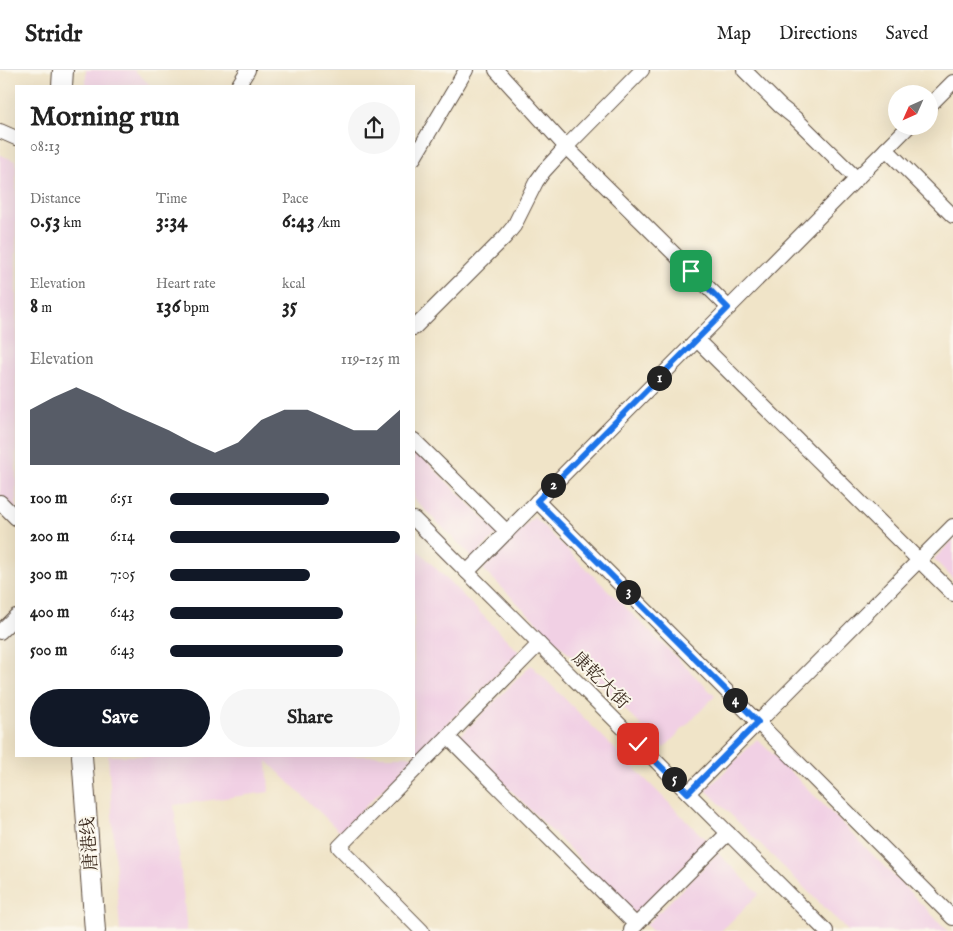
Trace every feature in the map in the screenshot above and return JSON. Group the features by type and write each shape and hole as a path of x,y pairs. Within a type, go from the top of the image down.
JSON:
{"highway":[{"path":"62,85 63,70"},
{"name":"唐港线","path":"82,757 95,931"},
{"name":"唐港线","path":"93,757 104,931"}],"street":[{"path":"239,85 248,70"},
{"path":"415,156 466,70"},
{"path":"496,70 566,147 728,308"},
{"path":"415,327 505,238 514,226 536,182 566,147 642,70"},
{"path":"744,70 856,179"},
{"path":"938,97 953,82"},
{"path":"0,131 15,138"},
{"path":"467,572 900,135"},
{"path":"886,149 953,216"},
{"path":"697,340 953,594"},
{"path":"415,441 507,532"},
{"path":"537,501 953,918"},
{"path":"0,502 15,517"},
{"name":"康乾大街","path":"415,520 467,572 536,647 725,836 826,931"},
{"path":"688,793 953,526"},
{"name":"康乾大街","path":"415,532 688,793 725,836 814,931"},
{"path":"0,632 15,617"},
{"path":"422,931 339,847 536,647"},
{"path":"448,736 633,928 725,836"}],"shaded area":[{"path":"86,70 134,70 150,85 86,85"},
{"path":"0,155 15,161 15,509 0,494"},
{"path":"415,450 498,533 473,558 415,500"},
{"path":"534,517 715,696 664,748 483,569"},
{"path":"953,540 953,579 934,559"},
{"path":"415,547 519,652 415,757"},
{"path":"531,665 708,842 635,914 458,738"},
{"path":"757,739 948,931 848,931 706,790"},
{"path":"108,757 415,757 340,832 267,761 269,792 174,805 187,931 120,931"},
{"path":"718,853 759,894 721,931 652,931 646,925"}],"route":[{"path":"638,744 688,793 758,722 537,501 728,308 691,271"}]}
